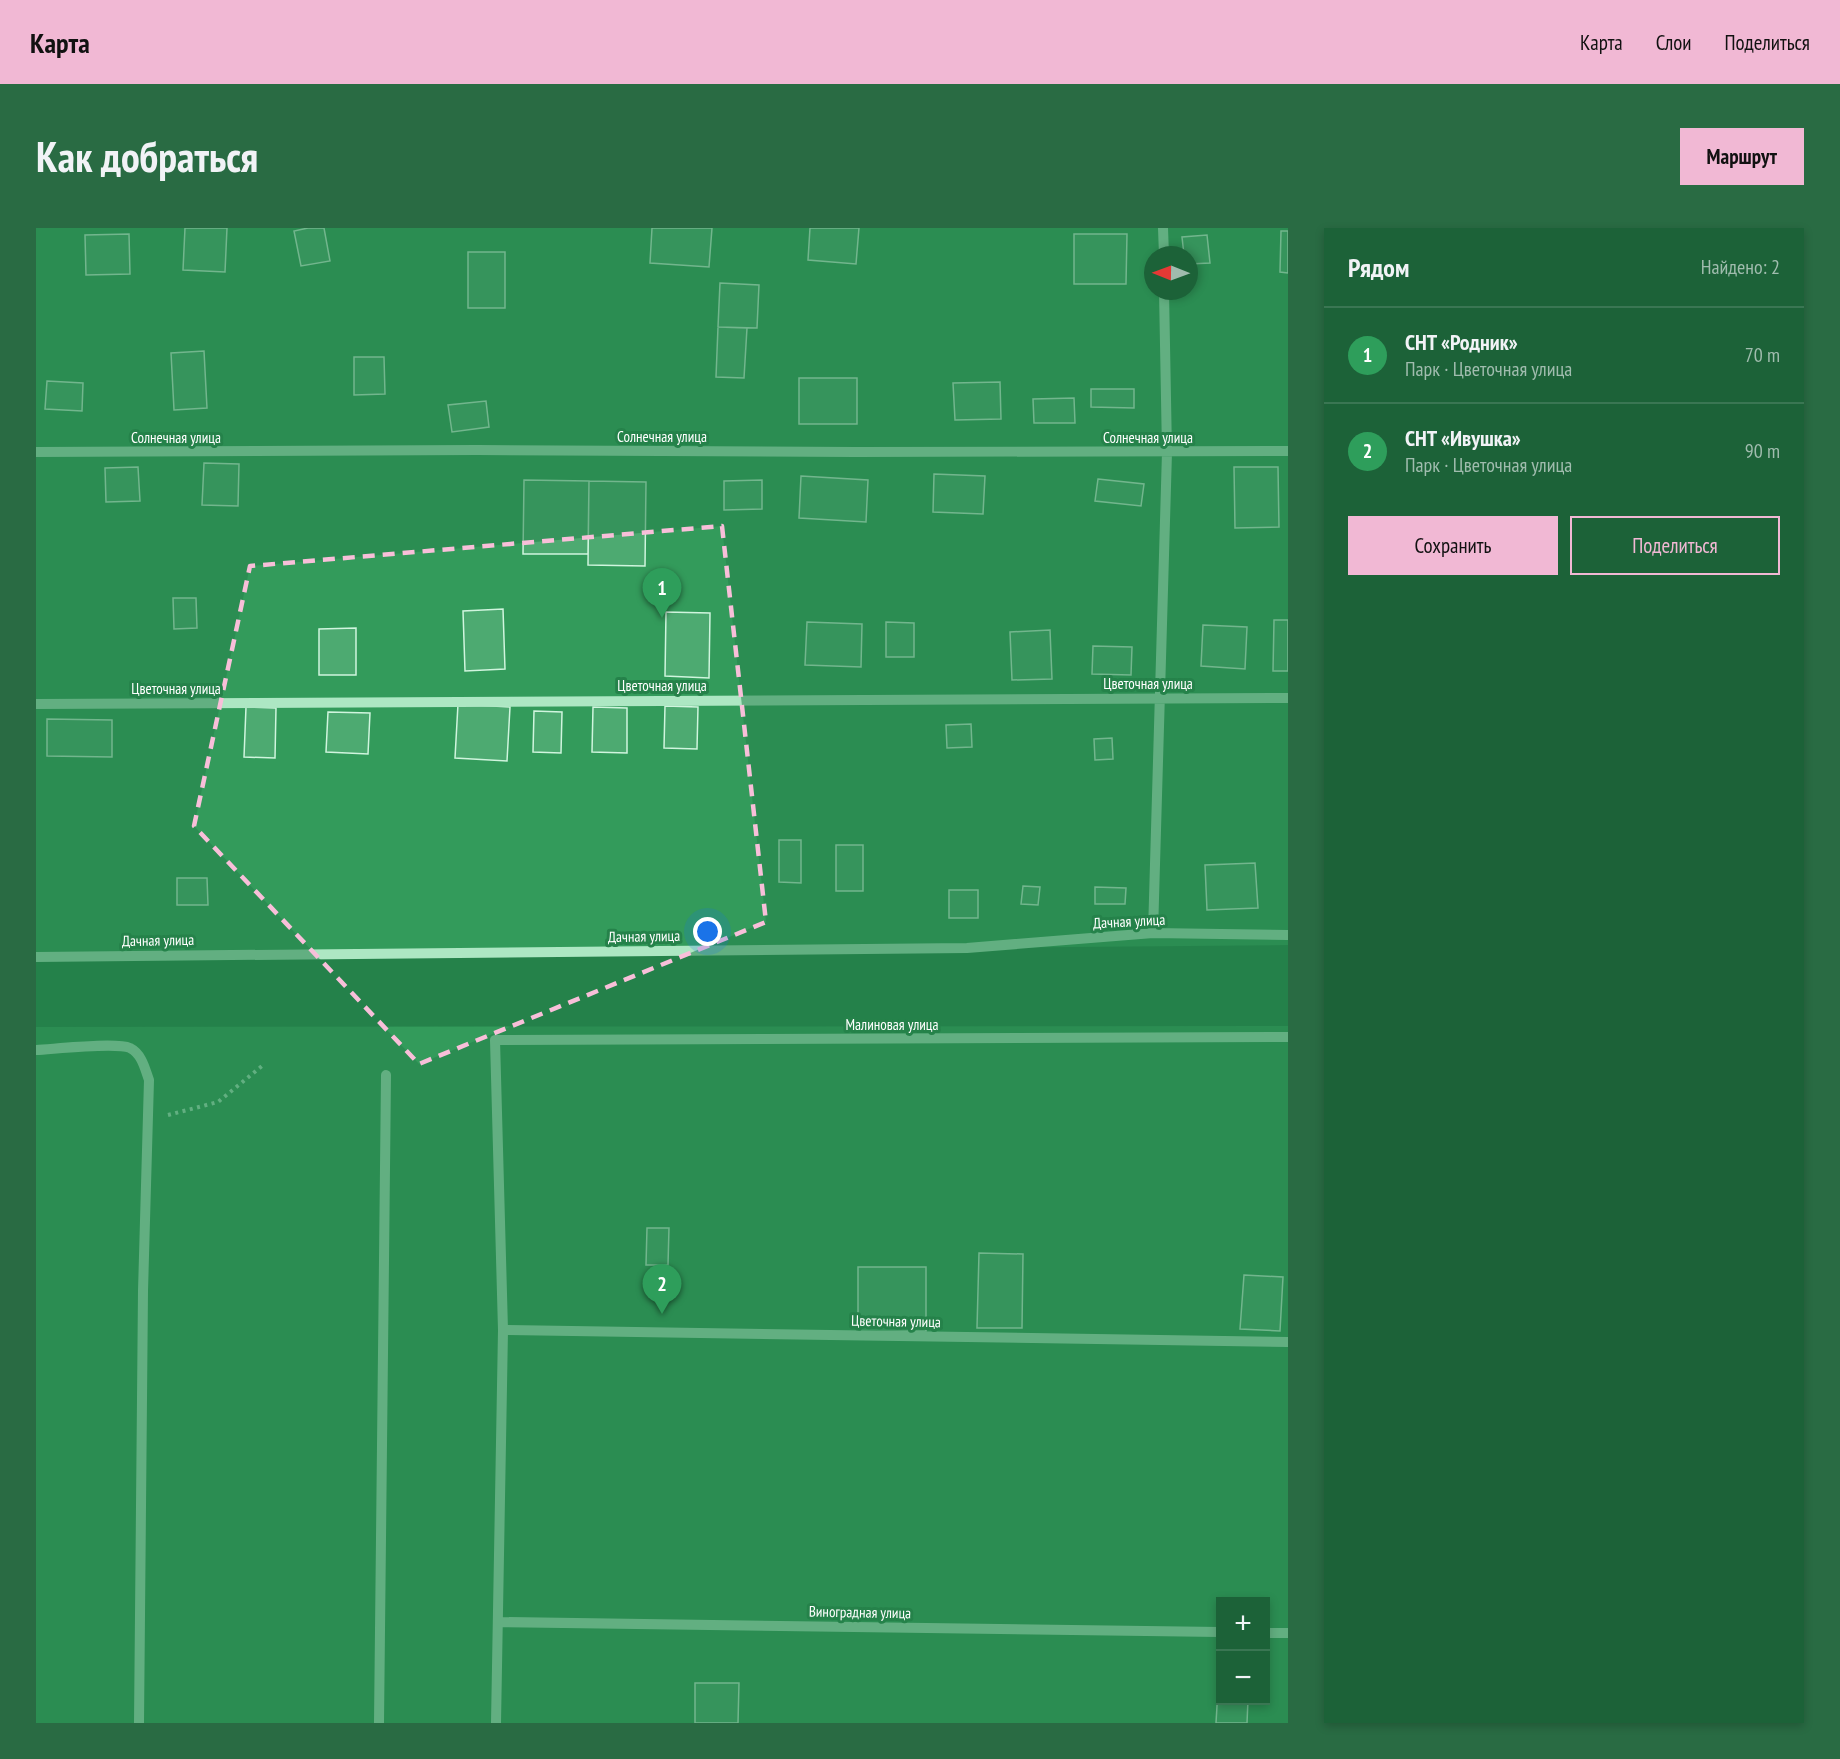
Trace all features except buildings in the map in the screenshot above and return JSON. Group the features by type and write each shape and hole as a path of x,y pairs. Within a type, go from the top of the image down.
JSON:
{"street":[{"path":"1163,228 1164,246"},
{"path":"1153,933 1167,452 1164,300"},
{"name":"Солнечная улица","path":"36,452 1288,451"},
{"name":"Цветочная улица","path":"36,704 1288,698"},
{"name":"Дачная улица","path":"36,957 968,948 1153,933 1288,935"},
{"name":"Малиновая улица","path":"503,1330 495,1041 1288,1037"},
{"path":"36,1050 102,1046 130,1048 142,1059 149,1080 143,1291 139,1723"},
{"path":"379,1723 386,1075"},
{"path":"496,1723 503,1330"},
{"name":"Цветочная улица","path":"503,1330 1288,1342"},
{"name":"Виноградная улица","path":"499,1622 1216,1632"},
{"path":"1270,1633 1288,1633"}],"path":[{"path":"166,1116 218,1102 262,1066"}],"highlighted area":[{"path":"722,526 766,922 419,1064 194,826 250,566"}],"green space":[{"path":"36,228 1288,228 1288,945 36,957"},
{"path":"1288,1026 1288,1723 36,1723 36,1027"}],"place":[{"name":"СНТ «Родник»","path":"662,618"},
{"name":"СНТ «Ивушка»","path":"662,1314"}]}
